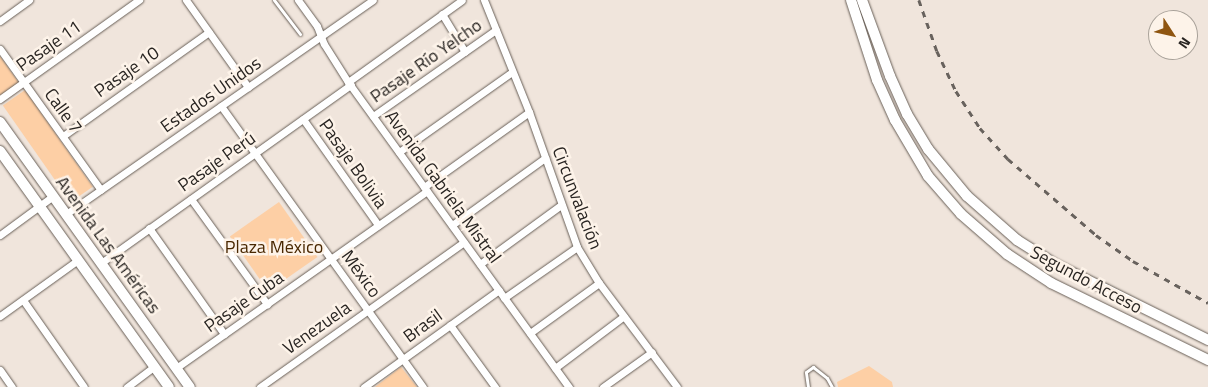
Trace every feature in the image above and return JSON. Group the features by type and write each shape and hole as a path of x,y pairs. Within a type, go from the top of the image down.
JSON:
{"main road":[{"name":"Segundo Acceso","path":"851,0 877,80 895,120 928,176 962,214 993,243 1043,278 1208,360"},
{"name":"Segundo Acceso","path":"862,0 890,76 907,114 928,149 967,196 1017,240 1055,264 1208,340"},
{"name":"Avenida Las Américas","path":"0,122 190,387"},
{"name":"Avenida Las Américas","path":"0,153 169,387"}],"street":[{"path":"0,20 29,0"},
{"name":"Pasaje 11","path":"0,99 139,0"},
{"path":"186,0 248,87"},
{"name":"Avenida Gabriela Mistral","path":"298,0 317,26 321,37 350,84 569,387"},
{"name":"Estados Unidos","path":"66,214 373,0"},
{"name":"Pasaje Perú","path":"101,263 303,119 462,0"},
{"name":"Circunvalación","path":"484,0 529,112 577,247 599,283 652,352 676,387"},
{"path":"442,14 465,52"},
{"name":"Pasaje Río Yelcho","path":"373,116 496,30"},
{"name":"Pasaje 10","path":"63,136 209,32"},
{"name":"Calle 7","path":"0,49 101,190"},
{"path":"399,152 512,72"},
{"name":"México","path":"221,106 424,387"},
{"name":"Pasaje Cuba","path":"176,368 378,225 529,112"},
{"name":"Pasaje Bolivia","path":"303,119 378,225"},
{"path":"452,225 546,158"},
{"path":"0,235 53,196"},
{"path":"192,198 267,304"},
{"path":"480,264 561,205"},
{"path":"149,228 224,334"},
{"name":"Venezuela","path":"260,387 464,242"},
{"path":"504,298 577,247"},
{"path":"0,316 78,260"},
{"path":"530,333 599,283"},
{"name":"Brasil","path":"364,387 499,290"},
{"path":"23,300 84,387"},
{"path":"555,368 624,316"},
{"path":"450,325 495,387"},
{"path":"603,387 652,352"},
{"path":"127,387 154,367"},
{"path":"0,370 12,387"}],"lane":[{"path":"274,0 300,34"},
{"path":"808,387 806,372 813,368 827,378 832,387"}],"green space":[{"path":"0,56 19,83 0,96"},
{"path":"25,90 93,187 71,202 3,105"},
{"name":"Plaza México","path":"279,202 317,257 268,291 230,236"},
{"path":"869,366 892,382 893,387 838,387 837,382"},
{"path":"401,367 417,387 375,387"}],"railway":[{"path":"919,0 937,51 956,91 980,128 1008,159 1096,235 1133,261 1208,303"}]}
